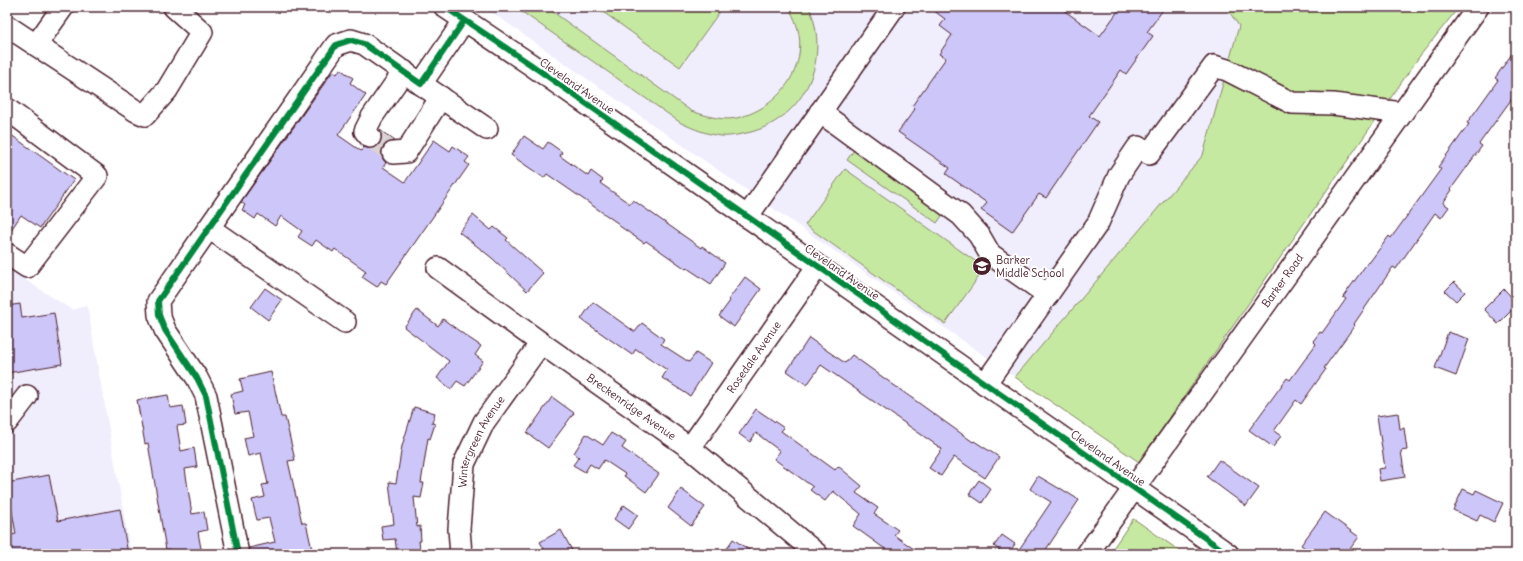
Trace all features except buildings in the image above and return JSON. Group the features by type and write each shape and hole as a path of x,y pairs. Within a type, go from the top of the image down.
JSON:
{"street":[{"path":"36,45 63,7"},
{"path":"7,26 136,111 145,115 167,90 202,32 174,7"},
{"name":"Cleveland Avenue","path":"445,7 536,68 817,267 1228,554"},
{"name":"Barker Road","path":"1087,554 1478,7"},
{"path":"747,217 891,8"},
{"path":"422,84 464,21"},
{"path":"238,554 206,396 197,378 165,330 160,315 158,301 336,45 351,40 364,44 487,129"},
{"path":"985,384 1098,223 1119,175 1138,147 1149,154 1214,66 1227,70 1292,103 1333,104 1402,114"},
{"path":"370,138 365,131 372,117 404,71"},
{"path":"393,153 406,152 441,97"},
{"path":"7,109 97,176 27,267 7,254"},
{"path":"820,112 961,215 978,235 990,254 1048,295"},
{"path":"209,228 345,322"},
{"name":"Rosedale Avenue","path":"690,448 817,267"},
{"name":"Breckenridge Avenue","path":"438,268 690,448 812,552"},
{"name":"Wintergreen Avenue","path":"462,554 459,529 464,464 484,422 541,343"},
{"path":"7,422 27,396"}],"shaded area":[{"name":"Barker Middle School","path":"484,7 1226,7 1239,26 1203,155 1015,377"},
{"path":"7,268 72,310 87,305 131,554 7,554"}],"green space":[{"path":"515,7 546,7 691,111 716,118 728,119 741,117 758,110 773,100 785,88 799,57 800,41 796,24 788,7 809,7 815,26 817,46 815,65 809,83 799,99 786,113 770,124 751,132 721,136 700,131 681,123"},
{"path":"596,7 723,7 680,67"},
{"path":"1226,7 1459,7 1419,57 1139,462 1015,377 1203,155 1239,26"},
{"path":"865,134 955,197 937,223 847,160"},
{"path":"845,169 985,268 945,324 805,225"},
{"path":"1133,519 1137,521 1184,554 1109,554"}],"tunnel":[{"path":"370,137 393,153"}],"cycle path":[{"path":"445,7 530,64 1228,554"},
{"path":"238,554 206,396 197,378 165,330 159,315 158,301 336,45 351,40 364,44 421,84 464,21"}],"place":[{"name":"Barker Middle School","path":"982,266"}]}
